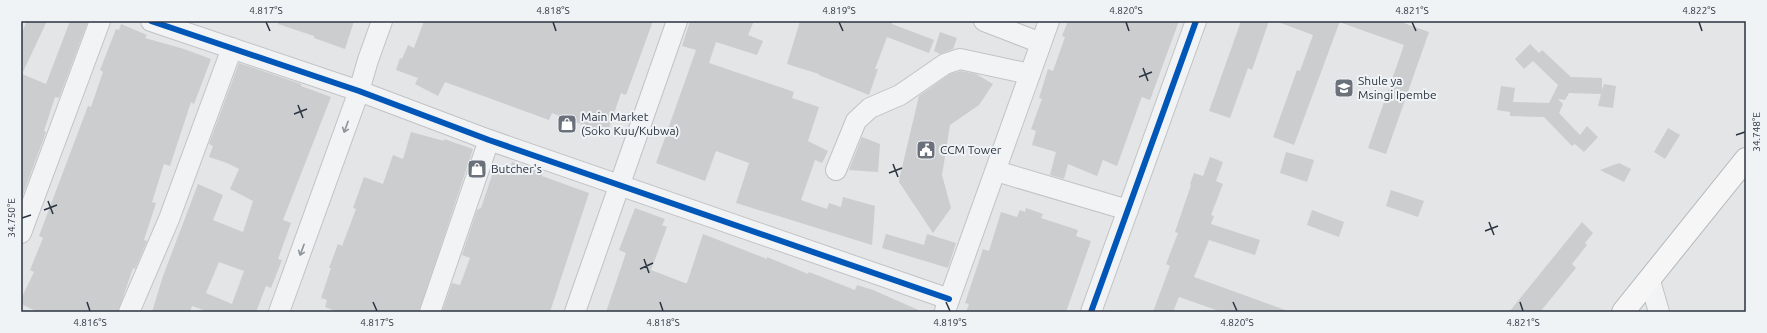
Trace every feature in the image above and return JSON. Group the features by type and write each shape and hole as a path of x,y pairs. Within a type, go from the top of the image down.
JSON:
{"highway":[{"path":"1623,312 1650,281 1746,159"}],"street":[{"path":"21,232 100,21"},
{"path":"151,21 359,91 947,306 1049,21"},
{"path":"279,312 359,91 382,21"},
{"path":"575,312 618,185 677,21"},
{"path":"984,21 1041,43"},
{"path":"1091,312 1196,21"},
{"path":"129,312 169,219 232,48"},
{"path":"836,170 856,121 870,108 900,94 945,64 960,59 1030,74"},
{"path":"430,312 490,140"},
{"path":"996,171 1128,210"},
{"path":"1650,281 1659,312"}],"building":[{"path":"27,21 47,21 22,74 46,84 70,21 88,21 59,98 55,97 44,131 46,132 21,200 21,34"},
{"path":"278,21 354,21 345,49 314,38 314,36 278,24"},
{"name":"Main Market (Soko Kuu/Kubwa)","path":"424,21 653,21 626,95 621,93 607,134 552,113 549,120 445,82 438,96 415,84 418,78 396,70 400,58 402,59 408,45 414,48"},
{"path":"690,21 754,21 748,35 763,41 757,55 716,42 709,63 794,92 792,98 819,107 808,141 828,151 822,163 815,160 801,200 827,209 829,203 841,207 843,197 875,206 872,245 736,203 749,163 716,151 705,181 656,163 696,50 682,46"},
{"path":"800,21 893,21 892,24 934,40 929,53 887,37 875,69 878,69 869,95 819,74 787,64"},
{"path":"1068,21 1179,21 1150,100 1142,97 1141,99 1117,166 1103,160 1097,176 1068,164 1064,179 1050,175 1056,152 1032,145 1036,131 1031,129 1042,99 1039,98 1048,69 1053,71 1065,37 1062,36"},
{"path":"1241,21 1269,21 1252,70 1248,68 1230,118 1209,111"},
{"path":"1278,21 1340,21 1294,145 1273,137 1297,70 1300,71 1313,35"},
{"path":"1342,21 1398,21 1429,32 1386,154 1368,148 1404,45 1342,23"},
{"path":"121,24 147,35 145,38 184,49 211,59 194,104 191,102 170,166 164,164 152,202 156,203 144,240 147,241 135,269 133,268 118,312 38,312 21,304 21,299 34,272 30,270 43,238 39,236 88,106 91,107 103,72 100,70 116,29 119,30"},
{"path":"940,32 957,38 953,49 940,54 934,51"},
{"path":"1530,44 1539,53 1542,50 1571,77 1602,78 1602,90 1604,84 1616,86 1613,108 1598,106 1601,94 1569,93 1565,100 1558,99 1563,104 1559,113 1580,135 1587,126 1598,137 1584,152 1575,144 1572,146 1544,117 1510,116 1510,112 1497,110 1501,86 1515,88 1513,102 1549,103 1558,85 1533,61 1524,69 1515,59"},
{"path":"239,63 301,84 301,86 331,97 283,220 291,223 278,259 282,260 271,288 266,286 256,312 209,312 192,306 190,312 152,312 163,276 198,184 223,195 213,220 243,232 253,201 230,189 239,169 209,157 213,146 209,144","holes":["219,262 244,271 232,304 206,293"]},
{"name":"CCM Tower","path":"961,71 976,74 993,84 979,105 950,125 942,175 951,208 933,233 899,180 919,96 950,74"},
{"path":"1668,128 1680,135 1665,159 1654,152"},
{"path":"411,132 444,141 444,139 473,149 419,312 338,312 325,307 327,300 321,298 331,268 329,268 338,244 342,246 356,209 353,208 364,177 383,184 393,155 403,159"},
{"path":"862,137 880,144 878,172 849,170"},
{"path":"1286,152 1314,160 1307,182 1280,173"},
{"path":"1210,157 1223,162 1216,181 1223,184 1211,215 1214,216 1211,224 1260,240 1255,255 1209,240 1194,277 1285,310 1284,312 1222,312 1179,297 1173,312 1153,312 1170,266 1166,264 1178,233 1175,232 1194,173 1203,176"},
{"path":"512,162 543,173 542,176 589,193 550,312 442,312 452,283 460,285 470,258 462,255 477,210 481,208 495,166 509,171"},
{"path":"1619,163 1631,169 1624,182 1600,170"},
{"path":"1391,190 1424,201 1418,217 1386,206"},
{"path":"635,208 665,219 662,225 667,227 651,270 685,283 687,283 703,234 767,259 767,257 808,274 809,272 855,290 857,285 873,290 923,312 606,312 626,253 619,250"},
{"path":"1026,208 1043,214 1041,218 1078,230 1076,236 1091,241 1066,312 966,312 969,304 965,303 983,249 989,251 1001,212 1017,217 1020,210 1025,212"},
{"path":"1312,210 1344,222 1339,237 1307,225"},
{"path":"1582,222 1593,233 1585,243 1587,245 1572,264 1576,268 1540,312 1509,312"},
{"path":"886,234 924,245 927,234 956,243 948,268 882,248"}],"cycle path":[{"path":"151,21 359,91 489,140 949,299"},
{"path":"1091,312 1196,21"}],"place":[{"name":"Shule ya Msingi Ipembe","path":"1344,88"},
{"name":"Main Market (Soko Kuu/Kubwa)","path":"567,124"},
{"name":"CCM Tower","path":"926,150"},
{"name":"Butcher's","path":"477,169"}]}
